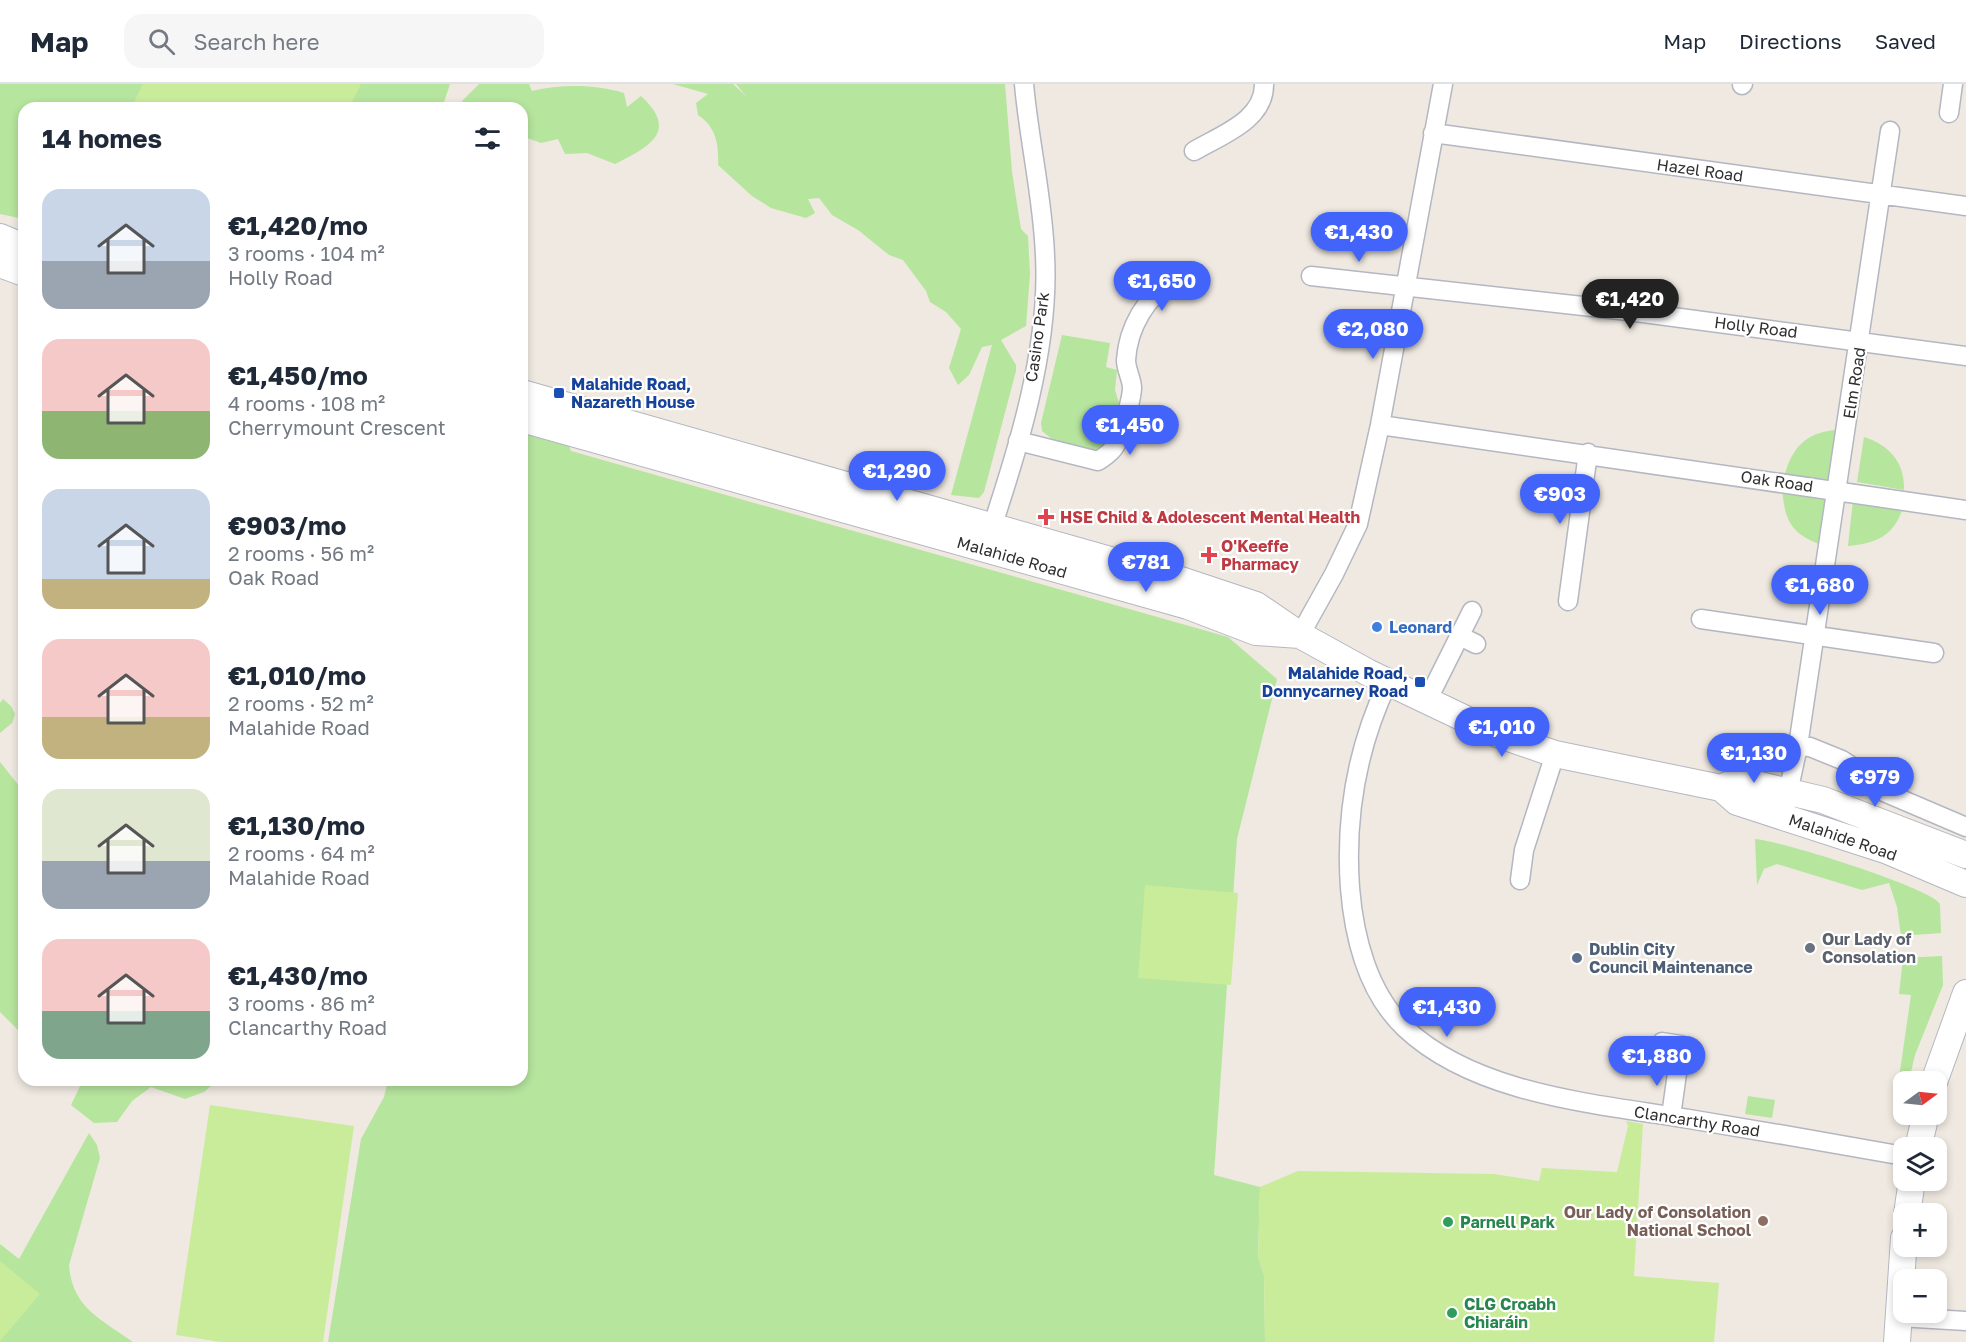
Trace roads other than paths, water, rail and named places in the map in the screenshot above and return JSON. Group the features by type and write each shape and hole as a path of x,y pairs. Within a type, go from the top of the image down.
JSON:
{"main road":[{"path":"0,237 18,244"},
{"path":"0,264 18,271"},
{"name":"Malahide Road","path":"528,396 601,428 794,495 989,538"},
{"name":"Malahide Road","path":"528,420 601,428 798,470 1188,606 1256,632 1300,635 1388,682 1497,734 1555,754 1721,788 1737,802 1888,851 1966,884"},
{"path":"794,495 798,470"},
{"name":"Malahide Road","path":"1721,788 1738,780 1824,800 1966,855"},
{"path":"1938,1071 1966,993"},
{"path":"1897,1342 1899,1323"}],"street":[{"name":"Casino Park","path":"989,538 1018,441 1035,369 1045,304 1042,220 1023,84"},
{"path":"1194,151 1255,114 1261,103 1264,84"},
{"path":"1300,635 1334,574 1358,524 1380,425 1403,286 1443,84"},
{"path":"1949,113 1953,84"},
{"name":"Elm Road","path":"1783,816 1798,746 1890,131"},
{"name":"Hazel Road","path":"1433,133 1966,206"},
{"name":"Holly Road","path":"1311,276 1860,341 1966,356"},
{"path":"1018,441 1098,461 1109,454 1117,444 1132,387 1126,360 1134,327 1147,302 1159,288 1174,280"},
{"name":"Oak Road","path":"1380,425 1838,489 1966,510"},
{"path":"1568,601 1588,453"},
{"path":"1427,701 1472,610"},
{"path":"1701,619 1934,653"},
{"path":"1460,636 1476,644"},
{"name":"Clancarthy Road","path":"1388,682 1380,699 1354,784 1349,846 1355,930 1373,982 1387,1006 1404,1028 1431,1050 1460,1067 1538,1091 1893,1154"},
{"path":"1798,746 1810,747 1842,760 1871,779 1884,792 1966,827"},
{"path":"1520,880 1524,850 1555,754"},
{"path":"1662,1042 1681,1045 1671,1116"},
{"path":"1947,1321 1966,1322"}],"place":[{"name":"Malahide Road, Nazareth House","path":"559,393"},
{"name":"HSE Child & Adolescent Mental Health","path":"1046,517"},
{"name":"O'Keeffe Pharmacy","path":"1209,555"},
{"name":"Leonard","path":"1377,627"},
{"name":"Malahide Road, Donnycarney Road","path":"1420,682"},
{"name":"Our Lady of Consolation","path":"1810,948"},
{"name":"Dublin City Council Maintenance","path":"1577,958"},
{"name":"Our Lady of Consolation National School","path":"1763,1221"},
{"name":"Parnell Park","path":"1448,1222"},
{"name":"CLG Croabh Chiaráin","path":"1452,1313"}]}
